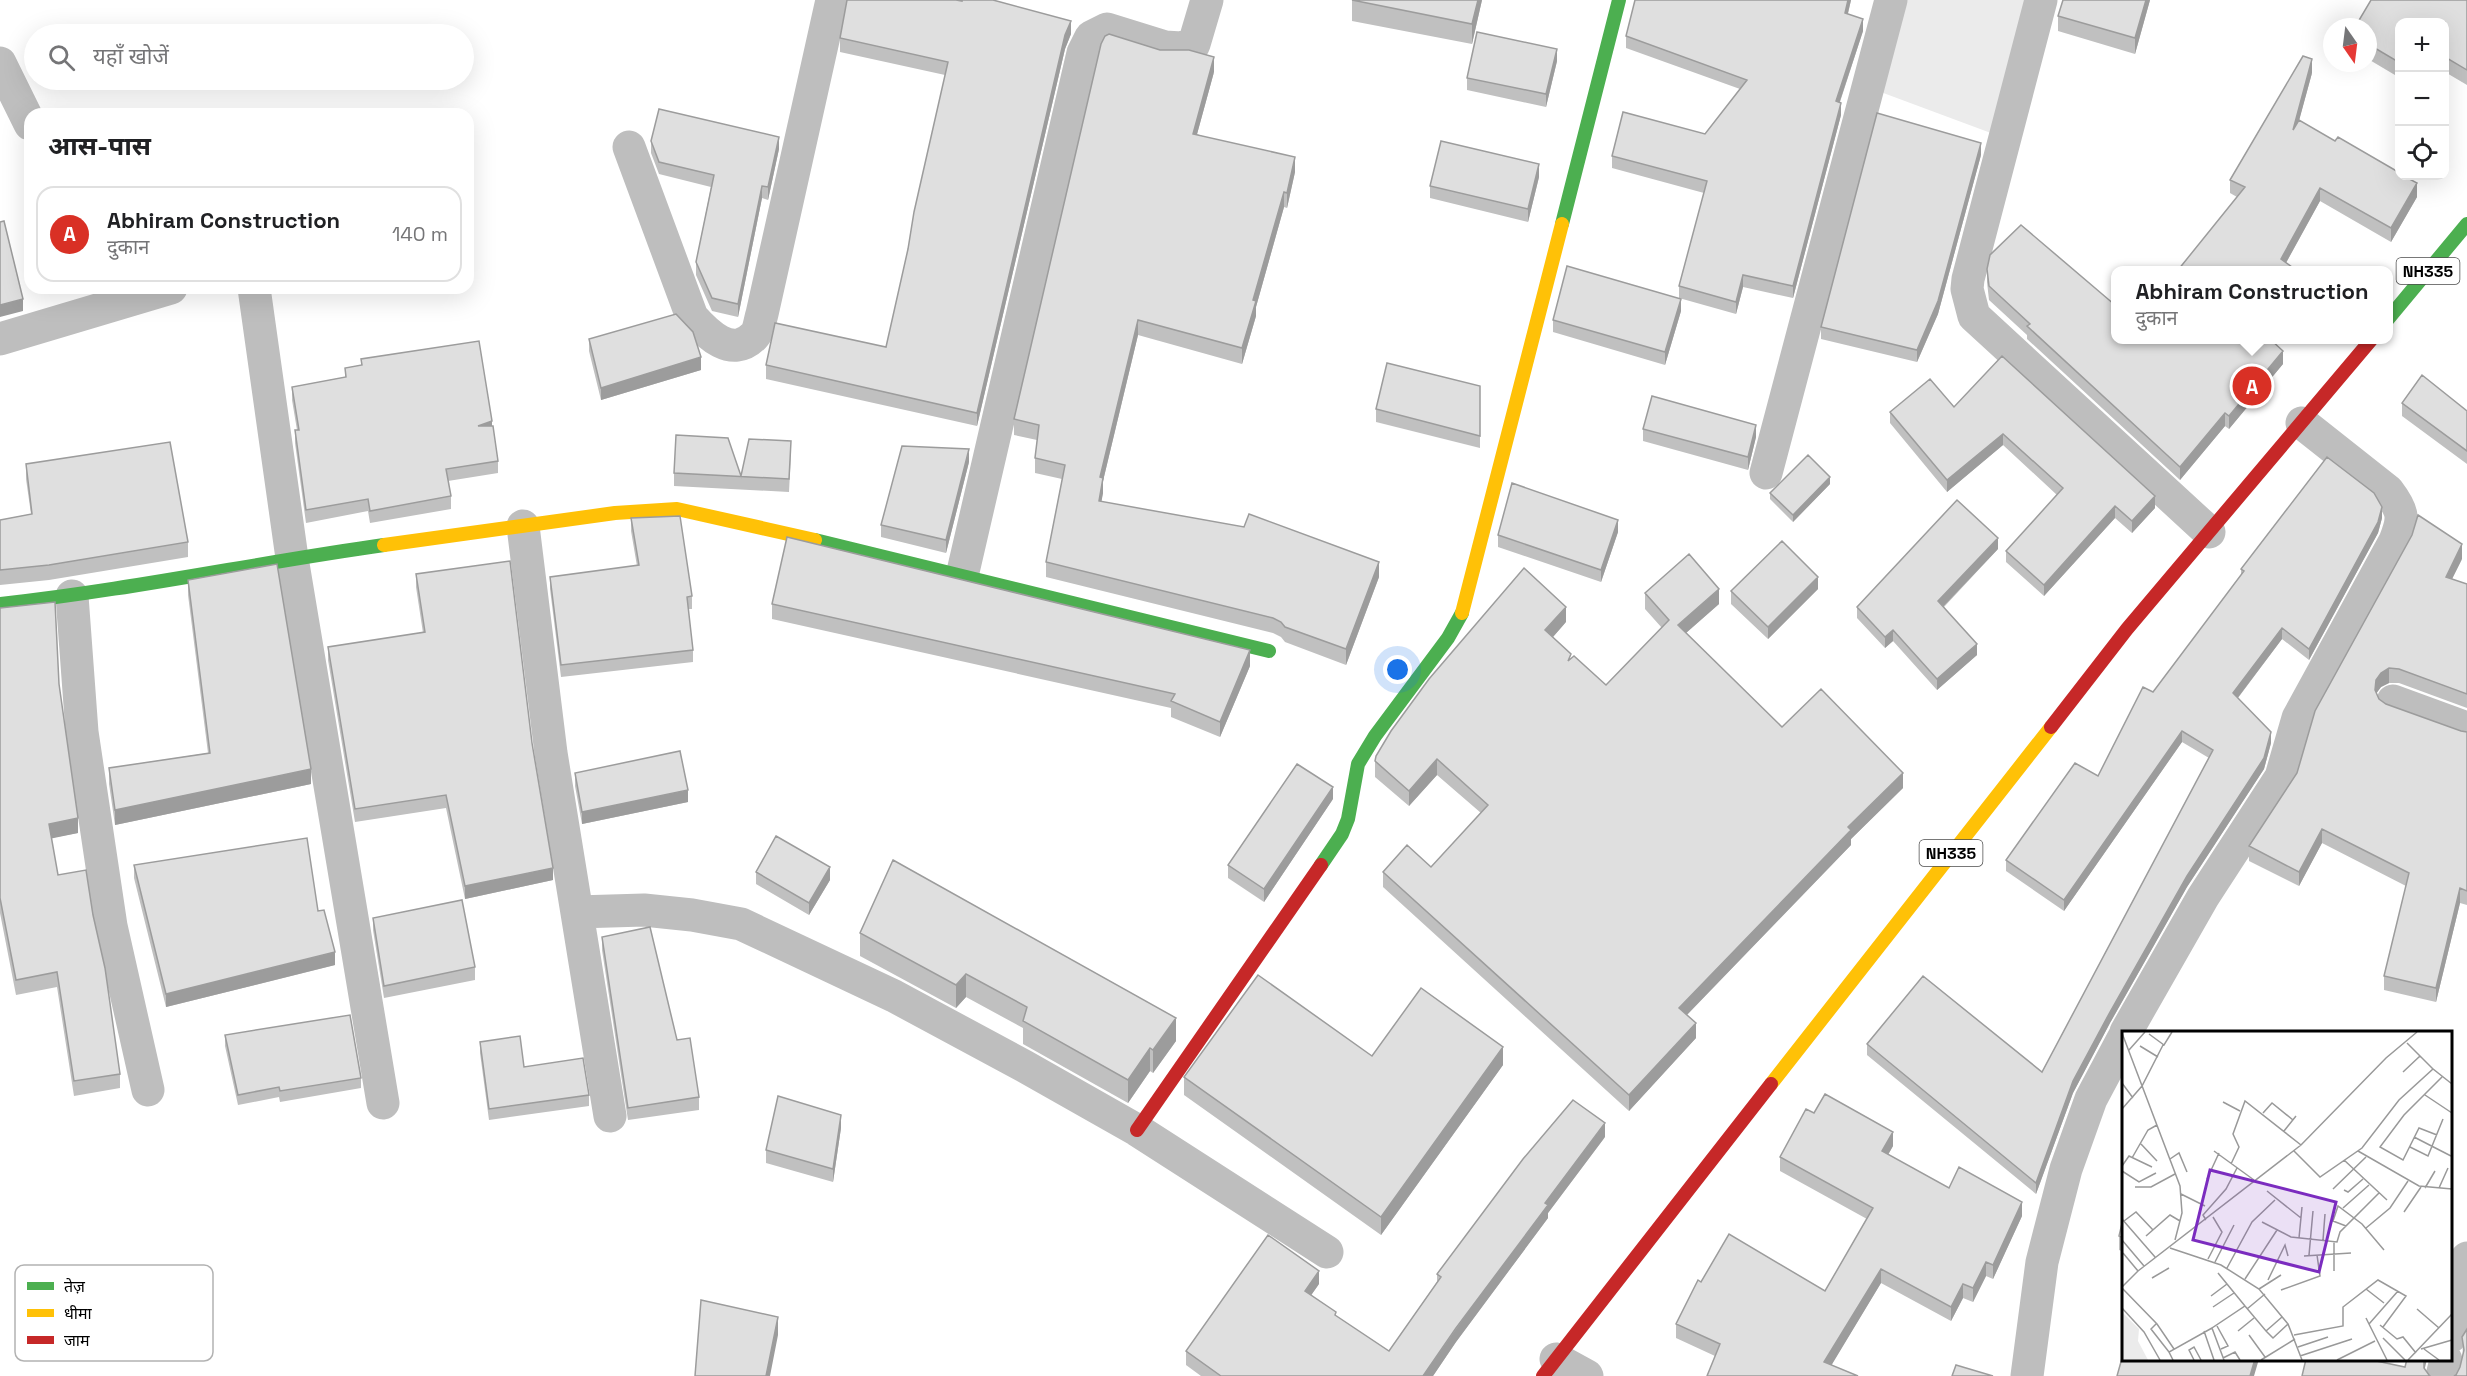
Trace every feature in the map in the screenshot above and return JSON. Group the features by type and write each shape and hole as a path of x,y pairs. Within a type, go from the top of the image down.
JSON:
{"main road":[{"path":"1137,1130 1342,834 1348,819 1358,764 1448,638 1462,614 1619,0"},
{"name":"NH335","path":"2393,313 2467,224"},
{"name":"NH335","path":"1549,1368 2127,629 2367,344"},
{"path":"0,604 72,596 292,558 615,513 677,509 728,519 1269,651"}],"street":[{"path":"629,147 692,317 707,335 724,344 742,344 756,335 762,314 832,0"},
{"path":"962,576 1083,53 1091,36 1107,29 1165,47 1181,48 1194,44 1206,0"},
{"path":"1766,472 1891,0"},
{"path":"2041,0 1968,279 1967,289 1974,316 2209,532"},
{"path":"0,63 24,112"},
{"path":"255,294 292,558 383,1104"},
{"path":"0,339 114,296"},
{"path":"2127,1031 2202,897 2281,777 2298,718 2395,541 2403,522 2397,503 2388,491 2302,423"},
{"path":"523,526 551,753 610,1116"},
{"path":"72,596 82,732 109,915 148,1090"},
{"path":"2392,700 2467,728"},
{"path":"577,912 644,910 692,915 741,924 894,996 1137,1130 1327,1252"},
{"path":"2027,1376 2042,1262 2066,1169 2091,1099 2122,1041"},
{"path":"2452,1332 2467,1258"},
{"path":"2442,1376 2446,1361"},
{"path":"1549,1368 1587,1376"}],"shaded area":[{"path":"1907,0 2046,0 2007,139 1878,91"}],"building":[{"path":"847,0 993,0 1071,21 1065,35 977,413 766,365 775,323 886,347 908,249 914,212 948,62 840,38"},
{"path":"1352,0 1478,0 1472,24"},
{"path":"1635,0 1848,0 1845,13 1863,19 1836,101 1841,103 1793,286 1743,275 1736,302 1679,286 1707,181 1612,156 1623,112 1705,134 1747,80 1626,36"},
{"path":"2063,0 2146,0 2135,38 2058,16"},
{"path":"2371,0 2467,0 2467,70 2449,59 2449,18 2395,18 2395,60 2377,49 2377,18 2360,18"},
{"path":"1477,32 1557,49 1546,94 1467,78"},
{"path":"1109,34 1160,50 1189,50 1214,57 1193,134 1295,157 1287,193 1284,192 1253,300 1256,301 1242,348 1138,320 1100,477 1103,478 1099,501 1244,527 1249,514 1379,562 1346,649 1285,627 1273,618 1046,562 1065,465 1035,458 1039,425 1014,419 1101,44 1105,36"},
{"path":"2303,56 2312,59 2293,130 2299,120 2335,141 2338,137 2395,170 2395,180 2411,180 2417,183 2391,228 2320,188 2281,259 2291,266 2181,266 2245,187 2230,180"},
{"path":"659,109 779,137 768,187 762,186 738,304 712,298 696,262 714,175 659,162 651,141"},
{"path":"1877,113 1981,143 1938,301 1917,350 1821,327"},
{"path":"1441,141 1539,164 1528,209 1430,186"},
{"path":"4,221 23,299 0,305 0,222"},
{"path":"2021,225 2111,302 2111,344 2275,344 2283,351 2229,416 2225,413 2180,467 2027,326 2030,324 1989,286 1987,269 1990,255"},
{"path":"1567,266 1681,299 1665,352 1553,320"},
{"path":"676,314 693,332 701,357 601,388 589,339"},
{"path":"479,341 492,421 478,426 493,426 498,461 446,469 451,496 370,511 368,499 306,510 295,430 299,430 292,387 346,377 345,368 362,365 361,359"},
{"path":"2002,356 2155,496 2132,521 2115,506 2044,585 2006,551 2063,488 2003,434 1947,480 1890,412 1930,379 1954,407"},
{"path":"1387,363 1480,386 1480,436 1376,409"},
{"path":"2422,375 2467,411 2467,451 2402,403"},
{"path":"1652,396 1756,425 1748,457 1643,429"},
{"path":"676,435 728,438 741,476 749,439 791,441 789,479 674,473"},
{"path":"170,442 188,542 49,565 0,570 0,520 32,514 26,464"},
{"path":"902,446 969,449 946,540 881,525"},
{"path":"1808,455 1830,477 1793,515 1770,493"},
{"path":"2327,457 2374,493 2382,507 2378,522 2309,649 2282,628 2233,693 2271,732 2264,758 2187,876 2110,1012 2073,1081 2036,1183 1867,1044 1923,976 2042,1072 2213,750 2182,731 2064,900 2006,860 2075,763 2098,776 2143,687 2153,692 2244,571 2241,569"},
{"path":"1512,483 1618,520 1601,570 1498,535"},
{"path":"1957,500 1998,538 1938,601 1977,644 1937,679 1893,630 1885,637 1857,607"},
{"path":"2418,515 2462,544 2446,577 2467,584 2467,694 2399,669 2389,668 2376,680 2375,690 2379,699 2386,704 2467,732 2467,891 2460,888 2436,988 2384,976 2409,873 2322,829 2299,872 2249,846 2297,773 2315,711 2412,535"},
{"path":"680,516 692,596 687,597 693,650 561,665 550,577 639,565 631,518"},
{"path":"787,537 1250,650 1220,722 1171,701 1175,694 772,604"},
{"path":"1782,541 1818,577 1768,627 1731,591"},
{"path":"1689,554 1719,589 1678,625 1782,727 1821,689 1903,773 1848,827 1851,830 1679,1008 1696,1023 1629,1095 1383,872 1407,845 1431,867 1488,805 1437,759 1409,791 1375,761 1391,731 1429,679 1524,568 1566,607 1545,630 1571,654 1568,661 1574,656 1606,685 1669,620 1645,593"},
{"path":"510,561 532,743 553,868 465,886 446,795 355,809 328,647 425,632 416,574"},
{"path":"277,564 311,769 115,810 109,768 210,753 188,580"},
{"path":"55,602 59,684 78,818 49,824 58,875 86,870 105,968 120,1074 74,1081 57,972 16,980 0,898 0,608"},
{"path":"680,751 688,790 582,812 575,773"},
{"path":"1297,764 1333,787 1264,889 1228,865"},
{"path":"776,836 830,867 809,903 756,872"},
{"path":"307,838 318,911 324,910 335,952 166,994 134,865"},
{"path":"893,860 1176,1018 1153,1050 1150,1048 1128,1080 1023,1021 1027,1007 966,974 956,985 860,933"},
{"path":"462,900 475,967 384,986 373,918"},
{"path":"650,927 677,1040 690,1038 699,1097 628,1108 602,937"},
{"path":"1258,975 1372,1056 1421,988 1503,1047 1381,1217 1184,1077"},
{"path":"350,1015 361,1078 280,1091 279,1087 238,1095 225,1035"},
{"path":"520,1036 524,1067 583,1058 589,1095 489,1109 480,1042"},
{"path":"1825,1094 1893,1132 1882,1151 1949,1188 1959,1167 2022,1202 1993,1265 1986,1262 1973,1288 1963,1284 1951,1307 1881,1269 1824,1362 1858,1376 1707,1376 1720,1344 1676,1324 1698,1280 1701,1282 1729,1234 1825,1291 1873,1208 1780,1157 1806,1109 1814,1113"},
{"path":"778,1096 841,1115 833,1169 766,1150"},
{"path":"1573,1100 1605,1123 1545,1203 1548,1205 1423,1376 1221,1376 1186,1351 1268,1235 1319,1271 1305,1291 1336,1312 1335,1315 1389,1351 1441,1277 1437,1274 1523,1159"},
{"path":"701,1300 778,1317 766,1376 695,1376"},
{"path":"2467,1329 2467,1376 2454,1376 2460,1367 2464,1350 2462,1337"},
{"path":"2122,1358 2122,1361 2254,1361 2250,1376 2117,1376"},
{"path":"2306,1361 2376,1361 2405,1367 2406,1361 2424,1361 2424,1368 2430,1376 2302,1376"},
{"path":"1956,1365 1993,1376 1952,1376"}],"traffic: fast":[{"path":"1562,224 1619,0"},
{"path":"2393,313 2467,224"},
{"path":"815,540 1269,651"},
{"path":"0,604 384,545"},
{"path":"1321,865 1342,834 1348,819 1358,764 1375,736 1448,638 1462,613"}],"traffic: slow":[{"path":"1462,613 1562,224"},
{"path":"384,545 615,513 677,509 815,540"},
{"path":"1771,1084 2051,727"}],"traffic: jam":[{"path":"2051,727 2127,629 2368,344"},
{"path":"1137,1130 1321,865"},
{"path":"1543,1376 1771,1084"}],"place":[{"name":"Abhiram Construction","path":"2252,386"}]}
